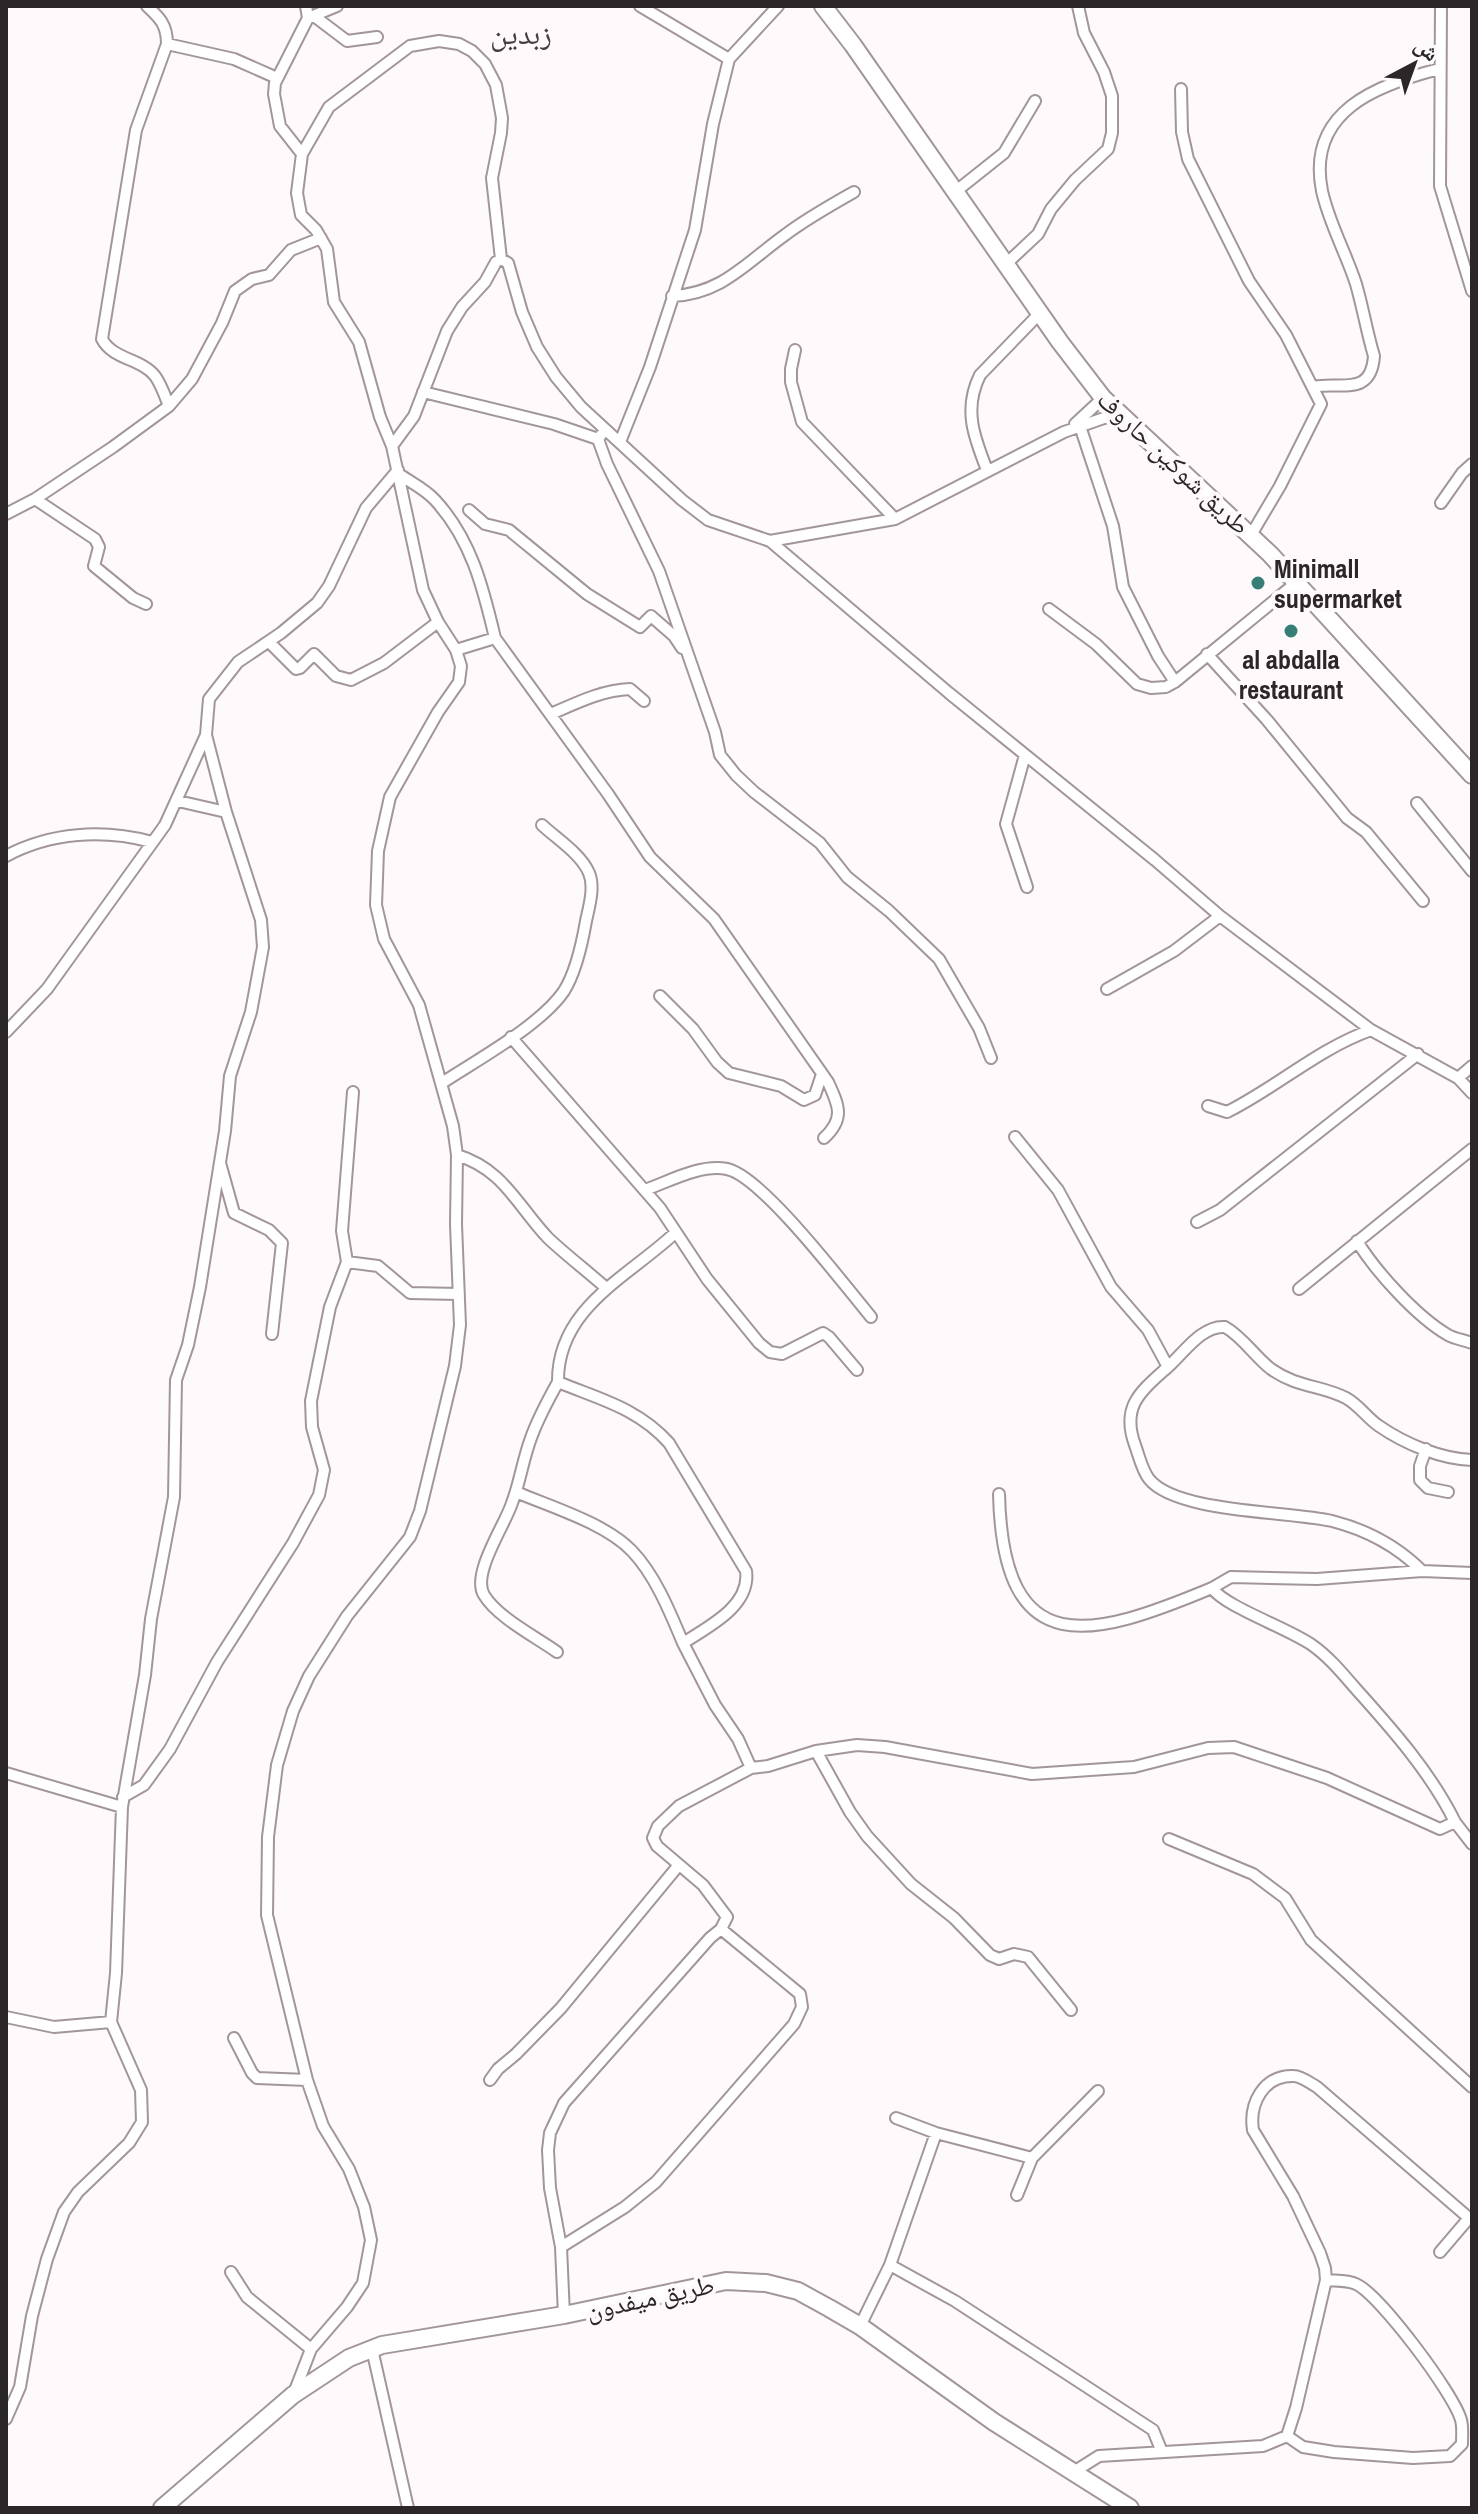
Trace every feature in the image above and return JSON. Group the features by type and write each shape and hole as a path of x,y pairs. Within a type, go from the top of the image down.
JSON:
{"main road":[{"name":"طريق شوكين حاروف","path":"822,7 853,45 1103,398 1251,535 1472,775"},
{"name":"طريق ميفدون","path":"162,2508 293,2395 349,2358 372,2349 436,2334 564,2315 726,2281 798,2291 860,2326 994,2422 1130,2508"}],"street":[{"path":"147,6 161,18 167,32 167,44 136,130 102,339 114,353 138,363 157,377 169,406"},
{"path":"306,6 311,17 347,41 377,37"},
{"path":"302,154 280,126 274,94 277,78 311,17 337,6"},
{"path":"640,6 729,59"},
{"path":"620,442 650,367 695,230 713,124 729,59 778,6"},
{"path":"1006,264 1038,234 1063,193 1108,149 1111,141 1109,84 1090,48 1078,6"},
{"path":"1441,6 1440,186 1472,291"},
{"path":"293,2395 311,2349 363,2283 371,2240 364,2207 349,2169 323,2126 307,2080 267,1915 268,1837 277,1765 293,1711 309,1676 347,1616 410,1537 420,1511 455,1366 460,1325 457,1155 442,1083 419,1005 384,939 376,905 378,851 390,797 438,712 459,682 461,666 456,650 423,590 392,446 380,417 359,342 334,302 327,249 299,210 298,181 302,154 329,107 410,46 439,41 459,44 472,51 485,64 499,96 501,133 492,178 501,259"},
{"path":"167,44 234,59 277,78"},
{"path":"1313,387 1354,386 1363,382 1374,366 1356,284 1323,194 1321,157 1329,134 1345,110 1360,98 1400,79 1439,69"},
{"path":"1181,89 1182,132 1188,159 1249,281 1286,335 1321,404 1280,486 1251,535"},
{"path":"955,192 1004,153 1035,101"},
{"path":"672,296 695,295 713,288 786,234 854,192"},
{"path":"6,514 35,499 169,406 192,379 235,291 252,279 269,275 291,250 321,238"},
{"path":"392,446 414,416 447,331 462,307 501,259"},
{"path":"501,259 508,263 522,312 537,347 581,407 682,500 708,520 770,541 1220,916 1371,1030 1458,1078 1472,1093"},
{"path":"987,470 972,429 970,410 976,383 980,375 1040,313"},
{"path":"795,350 791,382 802,422 895,519"},
{"path":"423,392 554,424 598,439"},
{"path":"1079,424 1103,398"},
{"path":"770,541 895,519 1079,424 1120,415"},
{"path":"1079,424 1113,526 1123,587 1158,656 1175,682"},
{"path":"598,439 605,429"},
{"path":"598,439 659,571 715,732 720,755 754,792 820,843 847,877 889,911 939,959 979,1028 991,1058"},
{"path":"1441,503 1472,464"},
{"path":"398,472 433,497 464,540 476,565 495,638 650,857 714,919 822,1074 836,1098 839,1111 834,1129 824,1138"},
{"path":"6,1032 47,989 165,825 206,735 209,699 238,662 269,642 317,603 329,586 366,508 398,472"},
{"path":"35,499 95,539 99,547 94,566 133,598 146,604"},
{"path":"469,510 485,524 509,530 567,579 640,627 651,616 674,636 690,659"},
{"path":"1049,609 1096,644 1137,684 1151,688 1166,687 1297,582"},
{"path":"269,642 296,669 314,654 336,676 351,680 384,663 438,622"},
{"path":"456,650 495,638"},
{"path":"1207,654 1267,720 1347,818 1366,832 1423,901"},
{"path":"551,714 621,689 630,689 644,701"},
{"path":"6,2419 20,2387 32,2316 47,2259 64,2212 78,2192 129,2143 142,2122 141,2090 111,2022 116,1973 122,1802 174,1497 176,1380 188,1345 225,1131 230,1076 251,1012 263,947 261,920 226,812 206,735"},
{"path":"1025,755 1006,824 1027,887"},
{"path":"178,801 226,812"},
{"path":"1417,803 1472,871"},
{"path":"442,1083 511,1037 555,1002 564,990 583,937 590,898 590,876 586,868 542,825"},
{"path":"6,856 65,835 122,836 152,842"},
{"path":"1107,989 1174,951 1220,916"},
{"path":"660,996 693,1029 729,1073 781,1086 804,1100 815,1095 822,1074"},
{"path":"1208,1106 1227,1112 1254,1098 1320,1054 1371,1030"},
{"path":"511,1037 645,1190 707,1279 759,1343 770,1352 782,1354 823,1333 857,1370"},
{"path":"1197,1222 1220,1210 1418,1054"},
{"path":"1458,1078 1472,1066"},
{"path":"122,1802 144,1785 170,1749 217,1662 293,1543 319,1495 324,1470 312,1427 311,1401 330,1307 347,1262 342,1231 353,1092"},
{"path":"1015,1137 1058,1190 1111,1287 1148,1330 1168,1367"},
{"path":"1299,1289 1472,1149"},
{"path":"457,1155 475,1160 497,1177 550,1240 605,1287"},
{"path":"219,1161 234,1213 269,1230 282,1243 272,1334"},
{"path":"645,1190 700,1170 726,1169 737,1172 768,1197 871,1317"},
{"path":"557,1652 513,1623 490,1603 481,1587 487,1559 516,1492 530,1439 558,1382 558,1369 569,1332 605,1287 648,1258 675,1233"},
{"path":"1357,1241 1377,1270 1430,1322 1450,1336 1472,1343"},
{"path":"347,1262 378,1266 410,1293 459,1294"},
{"path":"1422,1571 1384,1541 1335,1522 1212,1506 1182,1498 1156,1485 1143,1468 1128,1428 1128,1419 1145,1387 1210,1330 1225,1327 1285,1378 1343,1396 1382,1428 1426,1449 1472,1460"},
{"path":"558,1382 613,1402 638,1414 655,1427 669,1443 746,1571 748,1584 735,1605 683,1643"},
{"path":"1426,1449 1420,1466 1420,1480 1428,1488 1448,1492"},
{"path":"516,1492 584,1521 618,1539 633,1552 658,1592 751,1768"},
{"path":"999,1494 1000,1518 1008,1556 1020,1593 1035,1612 1058,1625 1088,1628 1137,1617 1212,1588 1231,1577 1317,1579 1422,1571 1472,1573"},
{"path":"1212,1588 1221,1599 1270,1621 1324,1655 1393,1731 1472,1844"},
{"path":"564,2315 561,2247 550,2188 550,2133 564,2103 721,1929 727,1917 703,1885 678,1866 653,1838 668,1814 691,1798 751,1768 849,1745 885,1747 1032,1774 1134,1767 1208,1748 1234,1747 1355,1790 1434,1829 1455,1822"},
{"path":"816,1751 867,1836 911,1884 954,1918 990,1955 999,1959 1014,1954 1028,1957 1071,2010"},
{"path":"6,1773 122,1802"},
{"path":"1169,1839 1253,1874 1285,1898 1311,1940 1472,2087"},
{"path":"490,2080 561,2008 678,1866"},
{"path":"561,2247 625,2207 656,2182 794,2024 802,2007 800,1994 721,1929"},
{"path":"6,2017 54,2027 111,2022"},
{"path":"234,2038 257,2078 307,2080"},
{"path":"1072,2473 1099,2456 1263,2446 1287,2436 1326,2280 1320,2253 1293,2196 1253,2130 1251,2119 1254,2103 1264,2087 1277,2078 1296,2076 1317,2087 1470,2216 1440,2252"},
{"path":"1017,2195 1032,2158 1098,2091"},
{"path":"896,2118 936,2133 1032,2158"},
{"path":"860,2326 890,2265 936,2133"},
{"path":"890,2265 955,2301 1153,2430 1162,2452"},
{"path":"231,2272 247,2297 311,2349"},
{"path":"1287,2436 1303,2447 1413,2458 1450,2456 1462,2444 1461,2420 1453,2401 1435,2372 1383,2308 1359,2285 1326,2280"},
{"path":"372,2349 408,2508"}],"place":[{"name":"Minimall supermarket","path":"1258,583"},
{"name":"al abdalla restaurant","path":"1291,631"}],"district":[{"name":"زبدين","path":"521,33"}]}
